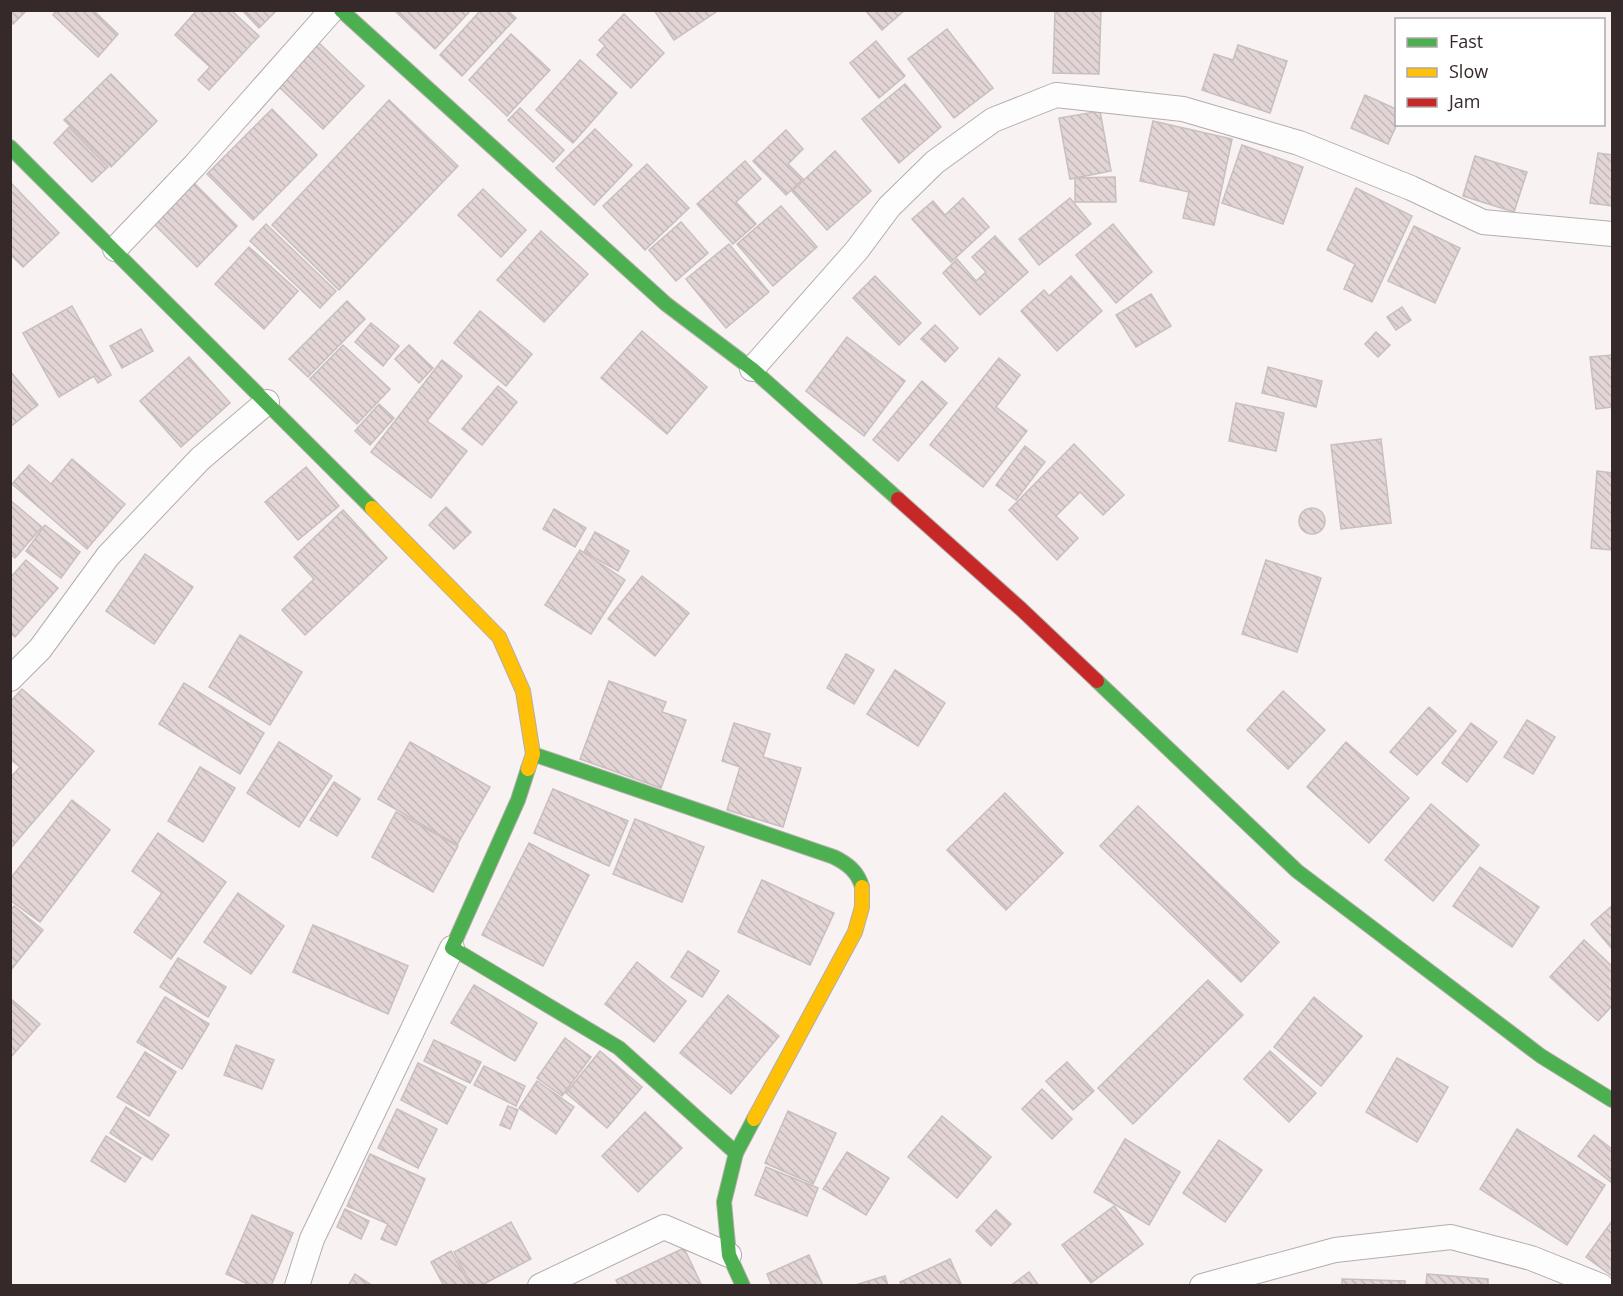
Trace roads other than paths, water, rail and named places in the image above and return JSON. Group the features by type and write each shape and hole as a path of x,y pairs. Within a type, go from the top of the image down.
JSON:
{"street":[{"path":"115,249 195,165 332,10"},
{"path":"341,10 666,304 752,369 1021,609 1297,871 1541,1056 1612,1100"},
{"path":"752,369 857,250 889,207 935,162 993,120 1056,95 1183,109 1299,143 1411,188 1483,222 1612,234"},
{"path":"10,147 115,249 498,637 523,691 533,754 518,800 452,948 312,1239 297,1286"},
{"path":"10,679 40,649 108,556 200,459 267,402"},
{"path":"533,754 834,856 851,867 862,882 863,909 855,932 736,1153 724,1202 729,1255 743,1286"},
{"path":"452,948 619,1048 736,1153"},
{"path":"540,1286 664,1227 729,1255"},
{"path":"1202,1286 1335,1250 1451,1237 1531,1258 1601,1286"}]}
